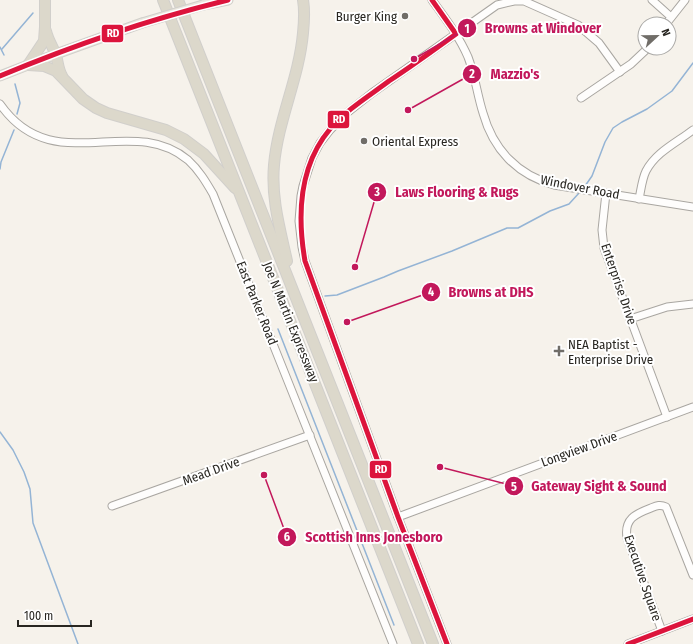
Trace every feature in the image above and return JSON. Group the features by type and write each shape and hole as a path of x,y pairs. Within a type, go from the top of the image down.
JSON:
{"highway":[{"path":"45,0 44,41 28,65 51,68 62,76 83,99 96,108 114,115 166,130 184,139 204,154 239,192"},
{"name":"Joe N Martin Expressway","path":"163,0 418,644"},
{"name":"Joe N Martin Expressway","path":"178,0 433,644"},
{"path":"292,287 276,213 273,180 274,163 279,139 297,69 304,27 304,1"},
{"path":"45,27 48,39 56,54 59,71 62,76"}],"main road":[{"path":"0,76 142,23 203,5 228,0"}],"street":[{"name":"Windover Road","path":"432,0 456,34 467,56 473,71 486,123 492,137 505,156 523,172 545,183 693,207"},
{"path":"652,0 670,16"},
{"path":"672,16 684,0"},
{"path":"447,644 398,517 305,261 299,221 303,186 312,158 320,143 330,130 348,112 497,5 505,2 524,1 578,25 600,43 620,72"},
{"path":"581,98 620,72 640,56"},
{"name":"East Parker Road","path":"0,104 18,123 34,134 48,140 79,144 133,141 150,142 173,150 188,160 202,175 213,194 393,644"},
{"path":"639,199 643,178 650,163 660,153 692,132"},
{"name":"Enterprise Drive","path":"606,193 602,230 604,248 667,417"},
{"path":"630,319 667,308 693,304"},
{"name":"Longview Drive","path":"398,517 693,407"},
{"name":"Mead Drive","path":"112,506 310,435"},
{"name":"Executive Square","path":"662,632 627,538 627,527 634,516 660,505 666,507 693,575"},
{"path":"628,644 693,619"}],"waterway":[{"path":"2,49 33,13"},
{"path":"0,47 4,55"},
{"path":"585,186 592,176 605,142 613,128 647,109 672,91 693,63"},
{"path":"15,84 20,103 17,114"},
{"path":"0,169 1,162 14,130"},
{"path":"325,296 337,295 452,251 507,228 518,228 550,211 569,204 579,193"},
{"path":"278,329 394,625"},
{"path":"0,432 13,450 24,472 30,489 33,523 78,644"}],"transit line":[{"name":"RD","path":"0,76 56,54 141,24 228,0"},
{"name":"RD","path":"432,0 456,34 358,104 336,122 330,129 320,143 306,175 301,209 301,226 305,261 398,517 447,644"},
{"name":"RD","path":"628,644 693,619"}],"place":[{"name":"Burger King","path":"405,16"},
{"name":"Browns at Windover","path":"414,59"},
{"name":"Mazzio's","path":"408,110"},
{"name":"Oriental Express","path":"364,141"},
{"name":"Laws Flooring & Rugs","path":"355,267"},
{"name":"Browns at DHS","path":"347,322"},
{"name":"NEA Baptist - Enterprise Drive","path":"559,351"},
{"name":"Gateway Sight & Sound","path":"440,467"},
{"name":"Scottish Inns Jonesboro","path":"264,475"}]}
